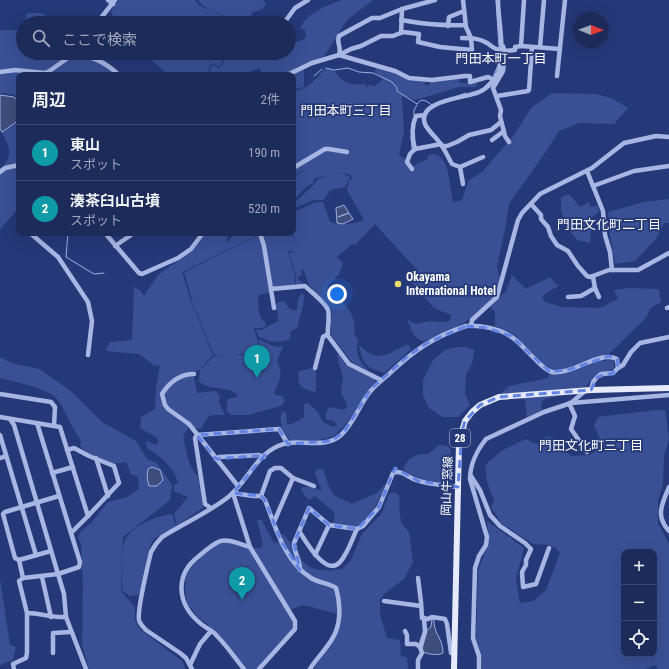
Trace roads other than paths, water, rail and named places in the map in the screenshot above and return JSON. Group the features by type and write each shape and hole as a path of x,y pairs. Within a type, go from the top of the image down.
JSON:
{"main road":[{"name":"岡山牛窓線","path":"454,669 459,442 466,421 480,405 499,397 588,390 669,388"}],"street":[{"path":"103,16 114,2 108,0"},
{"path":"289,16 295,8 308,0"},
{"path":"339,55 341,50 337,39 339,36 372,18 380,18 402,9 435,0"},
{"path":"293,72 312,63 362,46 381,36 393,36 401,33 419,34 418,42 454,49 472,50 472,38 465,26 464,0"},
{"path":"415,149 412,140 416,116 424,115 433,105 452,98 479,92 492,79 500,67 502,52 498,0"},
{"path":"521,46 524,0"},
{"path":"540,47 544,0"},
{"path":"557,76 565,0"},
{"path":"401,33 402,9"},
{"path":"448,26 449,17 464,11"},
{"path":"402,20 428,25 465,26"},
{"path":"462,38 472,38 482,41 505,53 503,71 493,88 502,110 500,116 501,122 505,136 509,142"},
{"path":"501,51 515,50 515,47 521,46 560,49"},
{"path":"496,96 529,90 532,47"},
{"path":"339,55 395,71 409,78 432,80 470,76 470,82 485,77 492,79"},
{"path":"51,72 66,60"},
{"path":"99,60 106,63 117,72"},
{"path":"0,72 15,70 35,72"},
{"path":"424,115 426,126 442,145 452,164 460,167 483,157"},
{"path":"412,168 408,165 408,159 415,149 442,145 447,146 469,135 490,130 501,122"},
{"path":"492,140 504,131"},
{"path":"471,326 472,320 497,297 518,220 522,213 540,194 587,171 624,143 656,136 669,137"},
{"path":"296,166 324,149 329,148 347,152"},
{"path":"0,172 6,168 16,166"},
{"path":"593,186 634,171 669,166"},
{"path":"460,167 463,184"},
{"path":"587,171 603,211 605,235 610,252 612,270"},
{"path":"532,204 541,215 541,219 548,226 551,236 558,245 568,251 587,276 593,277 612,270 638,270 669,253"},
{"path":"34,236 58,257 88,302 91,309 92,320 88,355"},
{"path":"107,236 139,273 142,274 178,258 190,249 201,236"},
{"path":"115,246 130,236"},
{"path":"262,236 274,308"},
{"path":"593,277 595,288 599,297"},
{"path":"271,289 305,286 326,307 328,311 328,336 349,364 381,380"},
{"path":"568,297 581,296 595,288"},
{"path":"196,669 191,667 186,658 180,653 141,625 139,609 150,556 156,544 162,537 233,493 264,457 279,445 324,442 337,438 349,425 372,389 381,380 419,348 460,328 471,326 487,328 512,336 543,368 550,372 571,369 609,356 617,359 618,368"},
{"path":"315,368 323,337 328,334"},
{"path":"570,403 588,390 596,376 613,373 623,365 631,352 640,343 669,337"},
{"path":"194,374 180,376 164,390 162,397 165,405 168,410 189,424 238,486"},
{"path":"0,394 51,402 55,407 54,426"},
{"path":"480,669 479,656 473,638 475,568 479,556 486,545 487,537 477,507 470,479 470,470 478,451 486,439 544,412 570,403 669,395"},
{"path":"570,403 575,416 571,429 587,452"},
{"path":"0,417 60,427 88,516"},
{"path":"10,419 14,425 64,594 66,617 70,632 86,669"},
{"path":"14,669 13,664 26,658 27,653 27,613 19,581 23,578 58,574 79,566 80,562 37,423"},
{"path":"197,434 278,429 288,444"},
{"path":"197,434 194,438 205,504 211,508"},
{"path":"0,435 36,555"},
{"path":"67,450 74,448 114,466 119,483 71,533"},
{"path":"216,458 259,455 264,457"},
{"path":"0,458 6,456"},
{"path":"96,458 108,496"},
{"path":"52,473 73,467"},
{"path":"261,496 270,471 275,468 281,468 293,478 314,486"},
{"path":"300,570 294,543 309,508 329,525 357,529 364,526 379,507 393,473 396,471 418,481 458,487"},
{"path":"470,474 480,490 490,515 500,526 525,543 531,549 522,572 523,587 536,584 549,548"},
{"path":"274,522 293,478"},
{"path":"668,530 661,520 660,513 669,487"},
{"path":"233,493 261,496 265,500 281,541 290,558 300,570 312,579 336,588 340,598 337,631 311,669"},
{"path":"233,493 250,546 295,621 295,629 259,669"},
{"path":"23,578 19,560 15,558 3,514 5,512 60,496"},
{"path":"315,555 329,525"},
{"path":"298,531 315,555 325,564 334,565 339,564 343,558 357,529"},
{"path":"244,669 216,634 200,623 189,612 184,605 182,596 184,574 193,560 218,541 225,540 250,546"},
{"path":"19,560 51,551"},
{"path":"42,577 51,618"},
{"path":"418,578 421,615 422,618 424,618 425,632 420,647 422,653 418,660 418,669"},
{"path":"384,601 421,606"},
{"path":"27,613 38,613 51,618 66,617"},
{"path":"424,618 428,619 432,617 445,619 448,624 451,653 455,653"},
{"path":"191,667 200,644 211,630"},
{"path":"405,631 407,634 407,644 416,644 420,647"},
{"path":"53,653 53,633 70,632"}],"waterway":[{"path":"496,0 499,48"},
{"path":"493,77 498,65 499,51"},
{"path":"326,68 334,70 348,68 359,72 373,73 392,82 397,88 397,91 417,104 421,100 432,105"},
{"path":"314,76 322,69"},
{"path":"484,87 490,81"},
{"path":"457,96 466,93"},
{"path":"414,115 414,110 417,105"},
{"path":"411,137 412,149"},
{"path":"68,236 66,257 94,274 104,273"}],"place":[{"name":"Okayama International Hotel","path":"398,284"},
{"name":"東山","path":"257,378"},
{"name":"湊茶臼山古墳","path":"242,600"}],"district":[{"name":"門田本町一丁目","path":"501,58"},
{"name":"門田本町三丁目","path":"346,110"},
{"name":"門田文化町二丁目","path":"609,224"},
{"name":"門田文化町三丁目","path":"591,445"}]}
